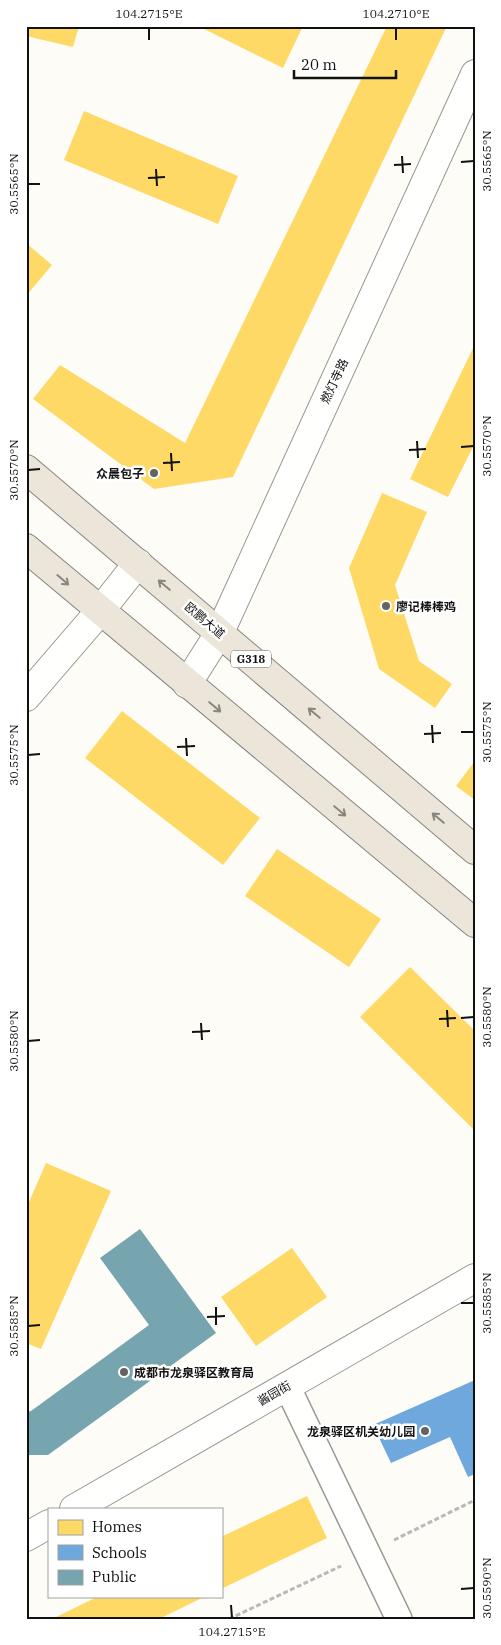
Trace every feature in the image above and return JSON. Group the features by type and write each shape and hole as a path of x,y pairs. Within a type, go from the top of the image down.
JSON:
{"highway":[{"name":"欧鹏大道","path":"26,469 475,850"},
{"path":"26,548 100,612 475,923"}],"street":[{"name":"燃灯寺路","path":"187,684 220,632 475,74"},
{"path":"26,697 100,612 138,563"},
{"name":"酱园街","path":"76,1508 475,1278"},
{"path":"287,1386 399,1619"},
{"path":"26,1537 48,1525"}],"building: Homes":[{"path":"26,26 79,26 73,47 26,36"},
{"path":"198,26 303,26 283,68"},
{"path":"387,26 447,26 233,477 154,489 33,399 60,365 185,443"},
{"path":"84,111 238,176 218,224 64,160"},
{"path":"26,243 52,265 26,296"},
{"path":"475,344 475,443 448,497 410,479"},
{"path":"382,493 427,512 395,585 419,661 452,684 435,708 379,669 349,568"},
{"path":"122,711 260,818 223,865 85,758"},
{"path":"475,761 475,800 456,786"},
{"path":"277,849 381,919 349,967 245,896"},
{"path":"410,967 475,1031 475,1131 360,1017"},
{"path":"46,1163 111,1191 41,1349 26,1343 26,1209"},
{"path":"292,1248 327,1297 256,1346 221,1297"},
{"path":"307,1496 327,1538 222,1589 222,1537"},
{"path":"95,1598 202,1598 159,1619 52,1619"}],"building: Schools":[{"name":"龙泉驿区机关幼儿园","path":"475,1380 475,1474 468,1477 450,1437 391,1463 373,1425"}],"building: Public":[{"name":"成都市龙泉驿区教育局","path":"140,1229 216,1333 48,1455 26,1455 26,1412 31,1411 149,1325 100,1258"}],"place":[{"name":"众晨包子","path":"154,473"},
{"name":"廖记棒棒鸡","path":"386,606"},
{"name":"成都市龙泉驿区教育局","path":"124,1372"},
{"name":"龙泉驿区机关幼儿园","path":"425,1431"}]}
